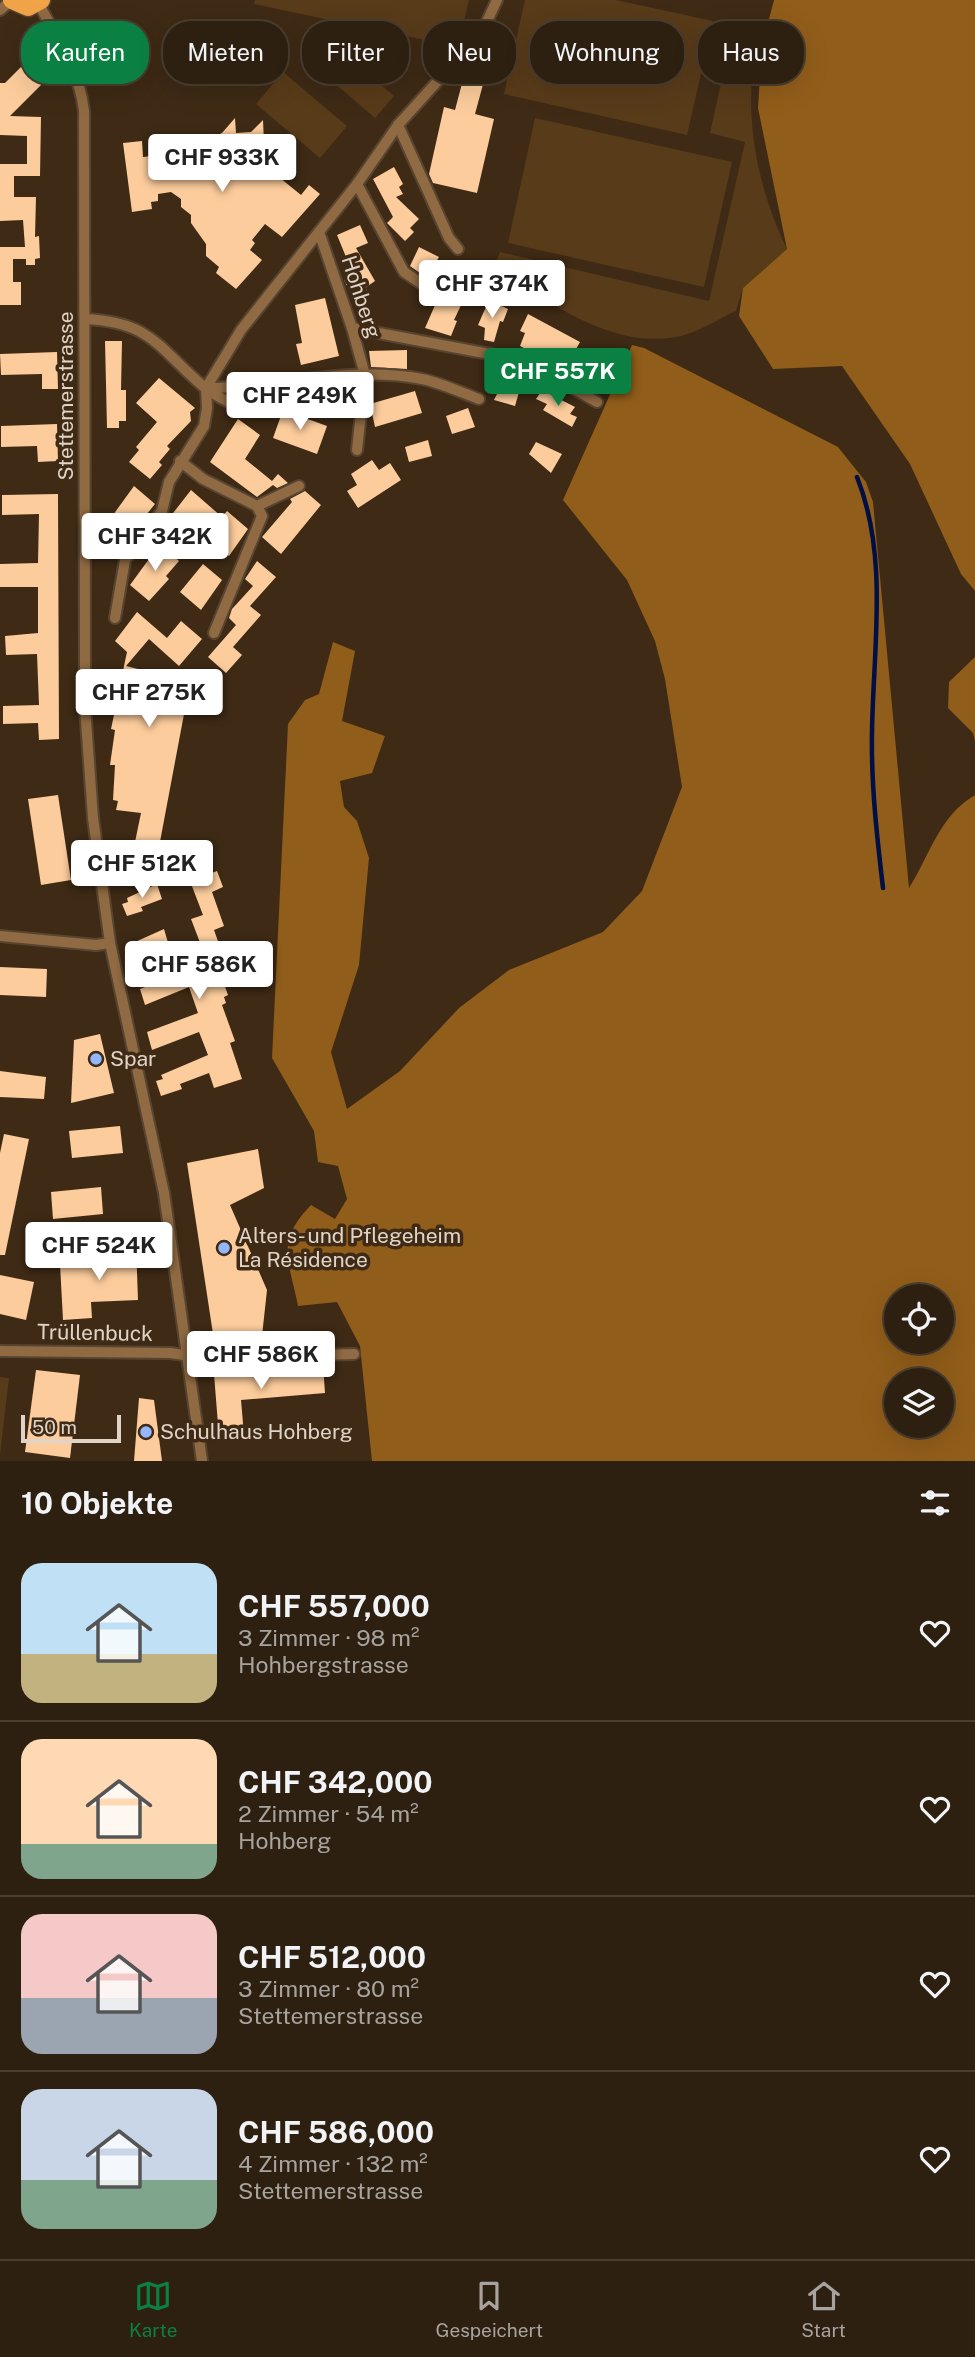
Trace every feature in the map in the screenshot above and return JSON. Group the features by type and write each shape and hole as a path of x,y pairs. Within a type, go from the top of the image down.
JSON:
{"main road":[{"path":"12,0 28,7 40,2"}],"street":[{"path":"0,10 12,0"},
{"path":"114,618 125,560 162,511 169,482 204,426 206,388 241,330 357,184 398,125 482,32 498,0"},
{"name":"Stettemerstrasse","path":"40,2 64,47 82,94 85,707 93,818 110,943 164,1192 202,1461"},
{"path":"398,125 444,227 458,249"},
{"path":"357,184 404,272 431,290"},
{"name":"Hohberg","path":"319,232 365,375 357,450"},
{"path":"85,318 117,321 139,329 206,388 241,409"},
{"path":"352,328 499,356 540,370 597,402"},
{"path":"206,388 243,388 321,376 365,375 422,379 479,399"},
{"path":"180,461 203,479 257,506 262,516 214,633"},
{"path":"257,506 299,486"},
{"path":"0,936 96,945 110,943"},
{"name":"Trüllenbuck","path":"0,1351 206,1358 354,1354"}],"shaded area":[{"path":"255,0 469,0 464,21 423,21 423,40 409,37 409,21 335,21 254,4"},
{"path":"525,0 616,0 713,21 698,21 699,84 687,135 504,94 506,84 516,84 516,40"},
{"path":"774,0 975,0 975,591 961,574 910,464 842,366 773,369 739,316 743,288 787,249 758,108 760,84 804,84 804,21 769,21"},
{"path":"288,76 347,126 320,158 256,104 273,84 288,84"},
{"path":"335,84 380,84 394,96 375,118"},
{"path":"721,84 752,84 752,123 760,175 776,225 787,249 743,288 736,311 699,330 676,337 651,339 627,336 580,319 494,267 500,252 709,301 745,142 710,133"},
{"path":"535,118 732,162 704,287 508,243"},
{"path":"632,345 644,348 838,447 866,482 873,502 909,888 944,825 952,814 975,795 975,1461 372,1461 360,1346 337,1302 298,1306 288,1252 293,1230 311,1205 335,1219 347,1199 338,1166 318,1162 314,1131 272,1058 288,724 305,700 319,694 333,642 355,651 342,721 385,736 372,773 340,781 344,807 357,821 369,858 359,965 331,1052 347,1109 400,1071 459,1008 509,970 603,932 642,891 682,787 665,679 655,641 627,580 563,500"},
{"path":"975,657 975,741 973,733 948,708 949,682"},
{"path":"0,1377 9,1378 0,1455"}],"building":[{"path":"21,67 21,84 42,84 10,116 41,117 40,176 14,176 14,197 36,197 35,237 39,236 40,258 35,259 35,265 26,265 26,259 13,259 13,282 21,282 21,305 0,305 0,247 25,247 23,220 0,221 0,164 27,164 27,136 0,135 0,83 5,83"},
{"path":"462,84 483,84 475,114 494,119 477,193 433,183 429,174 444,107 455,110"},
{"path":"235,118 236,133 251,132 263,120 264,143 283,162 274,173 301,195 309,185 320,194 282,237 265,224 252,240 255,243 250,250 262,260 236,289 216,273 219,267 206,256 206,244 191,223 191,215 181,207 181,199 171,192 158,194 158,201 151,202 152,209 132,212 123,143 142,141 143,157 190,152 198,143 222,133"},
{"path":"394,167 403,184 399,187 403,194 396,197 419,219 410,228 414,232 405,241 387,223 393,217 373,179"},
{"path":"360,225 368,243 356,248 375,281 365,288 368,292 355,301 344,280 353,274 337,235"},
{"path":"419,247 439,257 436,262 473,280 454,320 457,321 451,336 425,328 442,289 410,266"},
{"path":"325,298 339,356 301,365 296,344 302,343 295,305"},
{"path":"489,300 508,309 503,322 500,321 494,342 484,340 485,328 478,325"},
{"path":"528,314 580,342 565,369 520,346 525,333 520,331"},
{"path":"105,341 122,341 121,390 126,390 126,421 119,421 119,428 107,428"},
{"path":"596,349 612,357 597,385 583,377"},
{"path":"407,350 407,369 371,367 369,351"},
{"path":"57,352 58,389 42,389 42,374 1,375 0,354"},
{"path":"159,378 195,408 190,412 191,421 167,446 170,449 159,462 162,465 150,479 129,462 139,450 136,447 157,422 136,403"},
{"path":"505,378 522,382 515,406 494,400"},
{"path":"542,390 575,407 570,414 577,417 572,427 543,410 547,404 536,399"},
{"path":"415,391 422,413 375,427 370,404"},
{"path":"468,408 475,427 452,434 446,416"},
{"path":"283,410 327,426 317,454 273,438"},
{"path":"238,419 260,435 245,459 272,481 278,474 288,483 277,488 273,485 257,497 210,462"},
{"path":"57,424 58,461 38,462 37,446 1,447 1,426"},
{"path":"428,440 432,456 409,462 405,447"},
{"path":"536,442 562,454 551,473 529,454"},
{"path":"372,460 379,470 390,463 401,480 358,508 347,491 357,485 351,474"},
{"path":"134,486 155,504 133,531 113,515"},
{"path":"191,490 222,517 227,511 248,529 229,556 194,527 188,534 170,517"},
{"path":"305,491 321,505 281,554 262,537 292,502 290,499"},
{"path":"58,494 59,739 39,740 38,723 3,724 3,706 39,705 37,654 6,655 5,636 38,633 38,587 0,587 0,564 38,563 39,514 2,515 2,495"},
{"path":"160,544 179,561 166,576 169,579 149,601 130,585"},
{"path":"257,561 276,577 250,606 261,615 233,647 242,655 226,673 208,657 236,625 229,618 232,609 253,586 245,579"},
{"path":"203,564 222,580 201,610 180,592"},
{"path":"137,612 167,638 181,621 202,639 179,666 149,639 126,666 142,670 135,703 156,707 161,683 169,685 172,674 191,677 159,847 135,842 141,813 116,810 118,801 113,800 115,765 110,765 115,730 111,729 118,696 113,695 116,679 121,680 127,652 115,641"},
{"path":"58,795 71,880 41,885 28,799"},
{"path":"217,871 223,887 212,892 224,926 214,930 226,964 218,967 228,995 224,997 226,1003 222,1005 235,1041 230,1043 242,1079 214,1088 209,1073 180,1084 182,1089 161,1096 156,1081 163,1079 161,1075 208,1055 199,1032 152,1050 147,1032 198,1013 189,987 145,1005 140,989 155,983 152,980 190,966 188,959 204,953 191,919 203,915 190,881"},
{"path":"157,884 162,899 141,907 143,911 127,916 122,904 128,902 127,898"},
{"path":"164,929 169,946 152,952 154,957 134,964 129,949 136,946 135,942"},
{"path":"0,967 47,969 46,997 0,995"},
{"path":"100,1034 114,1093 71,1103 74,1040"},
{"path":"0,1071 46,1077 44,1099 0,1097"},
{"path":"120,1126 123,1153 72,1158 69,1131"},
{"path":"4,1134 29,1139 5,1255 0,1255 0,1153"},
{"name":"Alters- und Pflegeheim La Résidence","path":"258,1149 264,1188 230,1205 267,1290 262,1336 213,1334 187,1163"},
{"path":"101,1187 103,1214 53,1219 51,1192"},
{"path":"136,1244 138,1300 91,1302 92,1318 63,1320 60,1264 108,1261 108,1245"},
{"path":"0,1275 34,1282 26,1320 0,1314"},
{"path":"323,1364 325,1393 241,1400 244,1435 219,1437 214,1374"},
{"path":"36,1370 80,1375 70,1458 25,1452"},
{"name":"Schulhaus Hohberg","path":"139,1398 154,1400 162,1461 134,1461"}],"waterway":[{"path":"857,477 867,508 876,571 872,752 883,888"}],"place":[{"name":"Spar","path":"96,1059"},
{"name":"Alters- und Pflegeheim La Résidence","path":"224,1248"},
{"name":"Schulhaus Hohberg","path":"146,1432"}]}
